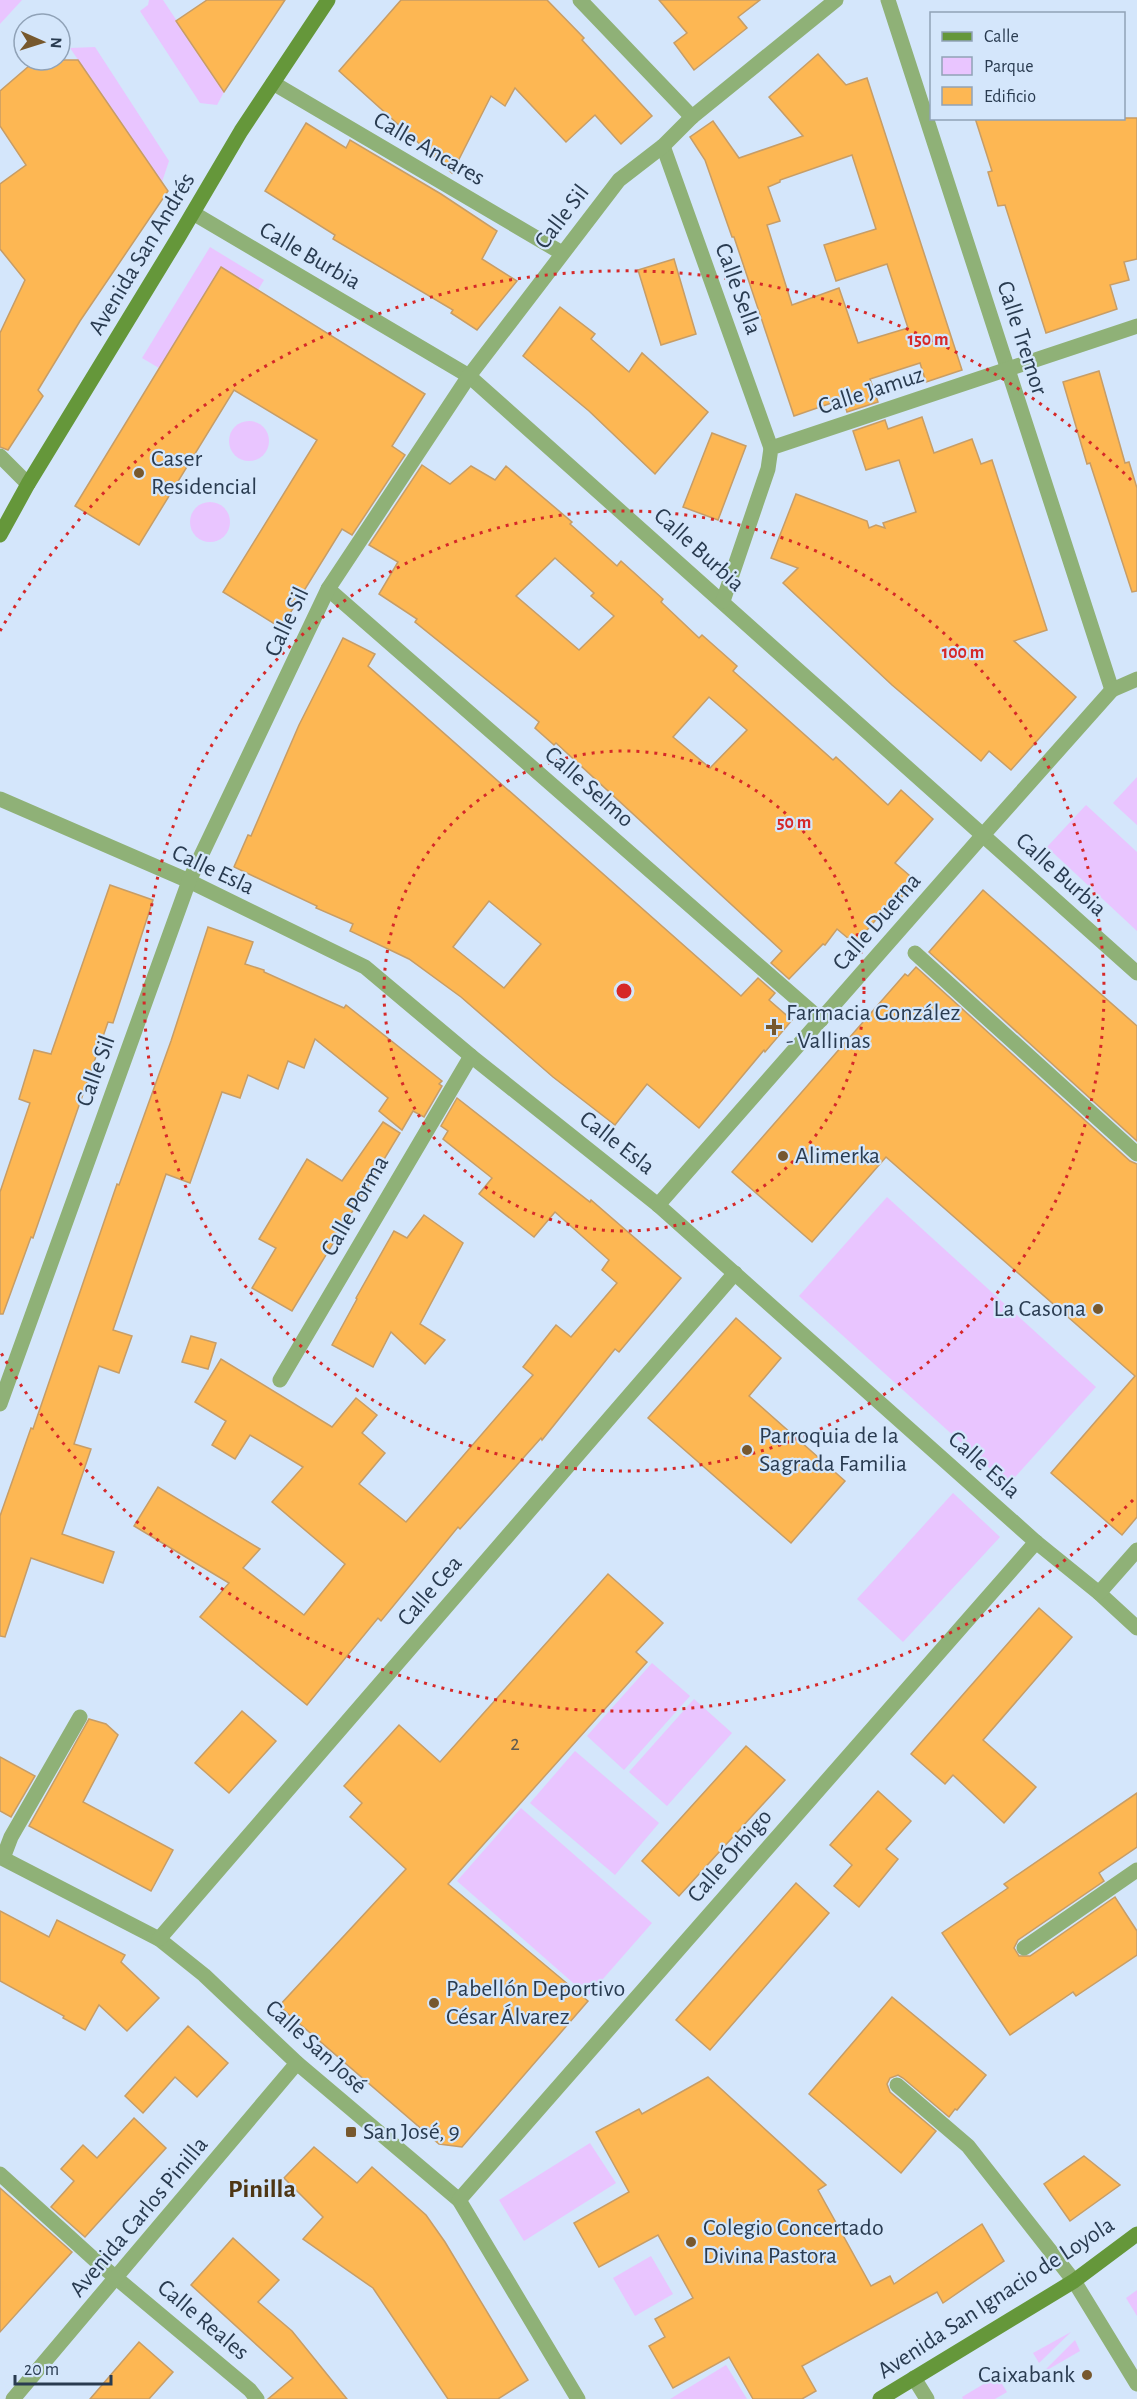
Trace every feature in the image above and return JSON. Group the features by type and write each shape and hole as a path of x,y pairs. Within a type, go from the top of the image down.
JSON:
{"street":[{"name":"Avenida San Andrés","path":"0,535 28,484 241,131 328,0"},
{"path":"580,0 692,117"},
{"name":"Calle Sil","path":"0,1404 189,882 328,589 470,376 619,180 663,146 692,117 836,0"},
{"name":"Calle Tremor","path":"888,0 1112,690"},
{"name":"Calle Ancares","path":"273,83 562,253"},
{"name":"Calle Sella","path":"663,146 771,448"},
{"name":"Calle Burbia","path":"193,213 470,376 1137,973"},
{"name":"Calle Jamuz","path":"771,448 1137,326"},
{"path":"723,601 768,469 771,448"},
{"path":"0,456 28,484"},
{"name":"Calle Selmo","path":"328,589 821,1020"},
{"name":"Calle Duerna","path":"658,1205 1112,690 1137,679"},
{"name":"Calle Esla","path":"0,799 189,882 365,967 471,1056 658,1205 1036,1542 1099,1593 1137,1628"},
{"path":"915,953 1137,1154"},
{"name":"Calle Porma","path":"280,1380 471,1056"},
{"name":"Calle Cea","path":"159,1939 735,1273"},
{"name":"Calle Órbigo","path":"459,2200 1036,1542"},
{"path":"1099,1593 1137,1551"},
{"path":"1,1857 80,1717"},
{"name":"Calle San José","path":"1,1857 159,1939 204,1975 297,2063 459,2200 578,2399"},
{"path":"1024,1948 1137,1870"},
{"name":"Avenida Carlos Pinilla","path":"13,2399 297,2063"},
{"path":"897,2085 968,2146 1074,2281 1137,2384"},
{"name":"Calle Reales","path":"0,2174 96,2261 118,2277 250,2390 257,2399"},
{"name":"Avenida San Ignacio de Loyola","path":"880,2399 1074,2281 1137,2235"},
{"path":"914,2378 927,2399"}],"green space":[{"path":"0,0 22,0 0,24"},
{"path":"149,0 163,0 224,92 217,105 200,103 140,11 148,5"},
{"path":"95,47 169,161 162,182 72,51 72,48"},
{"path":"210,247 264,280 258,290 159,368 142,358"},
{"path":"249,421 263,427 269,441 263,455 249,461 235,455 229,441 235,427"},
{"path":"210,502 224,508 230,522 224,536 210,542 196,536 190,522 196,508"},
{"path":"1137,777 1137,825 1113,803"},
{"path":"1086,805 1137,852 1137,931 1047,847"},
{"path":"887,1197 1096,1387 1008,1485 799,1296"},
{"path":"953,1493 1000,1537 903,1642 857,1599"},
{"path":"652,1663 690,1696 624,1770 587,1736"},
{"path":"694,1699 732,1733 667,1806 629,1772"},
{"path":"575,1751 659,1823 615,1875 530,1803"},
{"path":"521,1808 652,1923 588,1996 457,1881"},
{"path":"590,2143 616,2183 524,2241 499,2200"},
{"path":"651,2256 673,2294 635,2316 613,2278"},
{"path":"1137,2290 1137,2316 1126,2298"},
{"path":"1071,2332 1039,2363 1033,2353"},
{"path":"1075,2340 1080,2351 1042,2373"},
{"path":"726,2365 747,2399 670,2399"},
{"path":"997,2376 1007,2392 995,2399 963,2399 962,2397"}],"building":[{"path":"207,0 285,0 224,92 176,21"},
{"path":"401,0 547,0 584,38 582,40 652,116 621,144 595,115 566,142 515,88 505,106 491,96 452,173 339,71"},
{"path":"659,0 760,0 738,17 747,28 694,70 674,43 687,33"},
{"path":"818,54 846,85 867,78 962,370 926,382 920,363 870,379 878,402 847,412 843,399 794,416 734,237 732,237 705,160 690,137 713,121 739,158 803,136 769,97","holes":["852,155 876,229 824,245 836,281 887,264 908,328 858,343 839,288 792,305 767,225 780,221 768,187 780,180"]},
{"path":"72,60 78,60 168,191 80,321 38,390 43,396 8,450 0,447 0,333 25,280 0,249 0,184 26,165 0,126 0,91 22,72 72,72"},
{"path":"1125,118 1137,118 1137,259 1124,262 1129,280 1110,285 1117,309 1046,333 1005,205 998,206 988,172 992,171 976,120 1125,120"},
{"path":"306,123 346,148 350,140 441,194 497,231 482,259 517,281 477,330 451,313 453,310 333,239 335,235 265,191"},
{"path":"674,259 696,334 661,345 638,270"},
{"name":"Caser Residencial","path":"221,267 425,394 392,446 405,455 352,535 342,529 281,628 223,592 317,440 234,390 139,545 75,506"},
{"path":"560,307 595,334 591,339 629,372 642,353 708,412 655,474 589,411 523,356"},
{"path":"1099,371 1125,463 1129,462 1137,488 1137,591 1132,592 1090,463 1087,464 1063,382"},
{"path":"922,417 934,453 972,439 981,464 992,460 1047,630 1014,641 1076,697 1011,770 989,751 981,761 892,685 783,583 798,568 771,558 796,494 867,521 869,528 876,525 885,528 883,523 916,512 899,460 866,470 853,431 885,420 888,429"},
{"path":"712,433 746,446 718,520 683,507"},
{"path":"422,465 450,484 471,466 495,480 506,466 572,522 570,524 617,566 621,561 663,599 661,602 699,638 702,635 737,666 733,671 833,760 836,757 888,805 901,790 933,819 895,863 916,881 883,918 880,915 855,944 837,929 825,945 823,944 789,979 771,963 782,951 556,743 554,745 535,728 539,722 415,622 417,619 379,594 398,562 369,545","holes":["555,558 594,593 591,596 614,616 579,650 516,596","709,697 747,730 710,768 673,737"]},
{"path":"343,638 375,654 368,666 741,996 758,978 775,993 769,1000 792,1020 699,1128 647,1084 615,1125 553,1077 461,997 409,959 350,931 353,924 234,867 248,835 251,836 299,725","holes":["489,901 541,944 504,988 453,947"]},
{"path":"110,885 153,900 113,1023 108,1022 33,1238 31,1237 3,1314 0,1314 0,1192 30,1103 19,1099 34,1050 51,1054"},
{"path":"983,890 1137,1026 1137,1141 929,952"},
{"path":"208,927 253,942 245,964 264,970 264,972 344,1008 346,1005 442,1081 439,1084 442,1086 424,1117 413,1111 402,1130 379,1111 388,1098 315,1039 304,1068 288,1061 278,1089 248,1075 240,1098 222,1092 190,1183 166,1174 113,1330 132,1336 119,1373 99,1366 74,1444 91,1449 62,1534 114,1552 103,1583 31,1558 5,1637 0,1636 0,1516 31,1428 33,1429 117,1184 119,1185 171,1041"},
{"name":"La Casona","path":"916,967 1130,1161 1137,1164 1137,1517 1122,1535 1051,1473 1135,1376 886,1157 812,1242 732,1172 905,974 908,976"},
{"path":"457,1098 590,1202 591,1200 681,1278 619,1352 615,1349 542,1440 541,1438 460,1529 458,1527 381,1621 378,1618 307,1705 200,1617 229,1583 134,1526 158,1487 260,1549 243,1568 304,1615 345,1564 272,1502 303,1467 250,1435 235,1459 212,1445 226,1421 195,1402 221,1359 332,1427 356,1398 377,1415 362,1433 385,1453 359,1484 406,1522 533,1375 523,1367 556,1325 571,1337 617,1283 602,1270 609,1260 555,1212 534,1237 479,1194 492,1178 443,1139 448,1131 441,1126"},
{"path":"383,1122 400,1133 292,1311 252,1288 276,1248 259,1239 307,1159 342,1181"},
{"path":"424,1215 463,1243 420,1324 445,1340 425,1364 391,1332 373,1367 332,1345 394,1231 407,1238"},
{"name":"Parroquia de la Sagrada Familia","path":"736,1318 781,1358 749,1396 845,1481 791,1543 648,1418"},
{"path":"191,1336 216,1343 208,1369 182,1362"},
{"path":"608,1574 663,1623 636,1652 647,1662 448,1884 588,2001 462,2147 439,2144 279,2006 406,1869 350,1817 362,1803 344,1786 399,1725 440,1762"},
{"path":"1039,1608 1072,1637 983,1740 1036,1787 1004,1823 953,1775 945,1784 911,1754"},
{"path":"242,1711 276,1741 229,1793 195,1763"},
{"path":"89,1719 106,1724 118,1735 83,1802 173,1850 151,1891 29,1826"},
{"path":"746,1746 785,1780 679,1896 642,1861"},
{"path":"0,1757 35,1776 11,1817 0,1811"},
{"path":"878,1791 911,1821 886,1849 898,1859 859,1907 834,1886 852,1865 830,1845"},
{"path":"1137,1793 1137,1847 1099,1873 1104,1881 1018,1940 1014,1948 1019,1956 1030,1956 1115,1897 1137,1931 1137,1955 1076,1996 1073,1992 1010,2035 942,1933 1008,1888 1004,1884"},
{"path":"796,1883 829,1913 710,2050 676,2020"},
{"path":"0,1911 49,1937 57,1920 125,1955 121,1962 159,1998 127,2031 99,2005 85,2030 63,2018 64,2016 0,1981"},
{"path":"892,1997 986,2075 949,2117 903,2078 898,2075 890,2078 887,2084 890,2092 936,2131 901,2173 809,2094"},
{"path":"188,2026 228,2063 197,2097 175,2077 143,2113 125,2096"},
{"path":"708,2077 826,2185 818,2190 871,2286 890,2276 894,2284 982,2224 1004,2261 943,2303 937,2292 802,2366 816,2391 802,2399 753,2399 729,2357 673,2388 649,2346 665,2337 655,2319 693,2298 658,2235 599,2267 574,2223 629,2192 596,2132 639,2109 642,2114"},
{"path":"134,2118 166,2148 85,2237 51,2207 74,2181 61,2169 83,2145 97,2158"},
{"path":"314,2147 357,2183 372,2167 426,2215 445,2242 528,2380 498,2399 448,2399 373,2288 303,2239 323,2217 284,2178"},
{"path":"1084,2156 1120,2185 1070,2221 1044,2184"},
{"path":"0,2188 72,2252 0,2332"},
{"path":"233,2238 279,2280 258,2302 292,2331 347,2399 268,2399 293,2378 191,2285"},
{"path":"139,2342 173,2372 149,2399 90,2399"}],"place":[{"name":"Caser Residencial","path":"139,473"},
{"name":"Farmacia González - Vallinas","path":"774,1027"},
{"name":"Alimerka","path":"783,1156"},
{"name":"La Casona","path":"1098,1309"},
{"name":"Parroquia de la Sagrada Familia","path":"747,1450"},
{"name":"Pabellón Deportivo César Álvarez","path":"434,2003"},
{"name":"San José, 9","path":"351,2132"},
{"name":"Colegio Concertado Divina Pastora","path":"691,2242"},
{"name":"Caixabank","path":"1087,2375"}],"district":[{"name":"Pinilla","path":"262,2189"}]}
